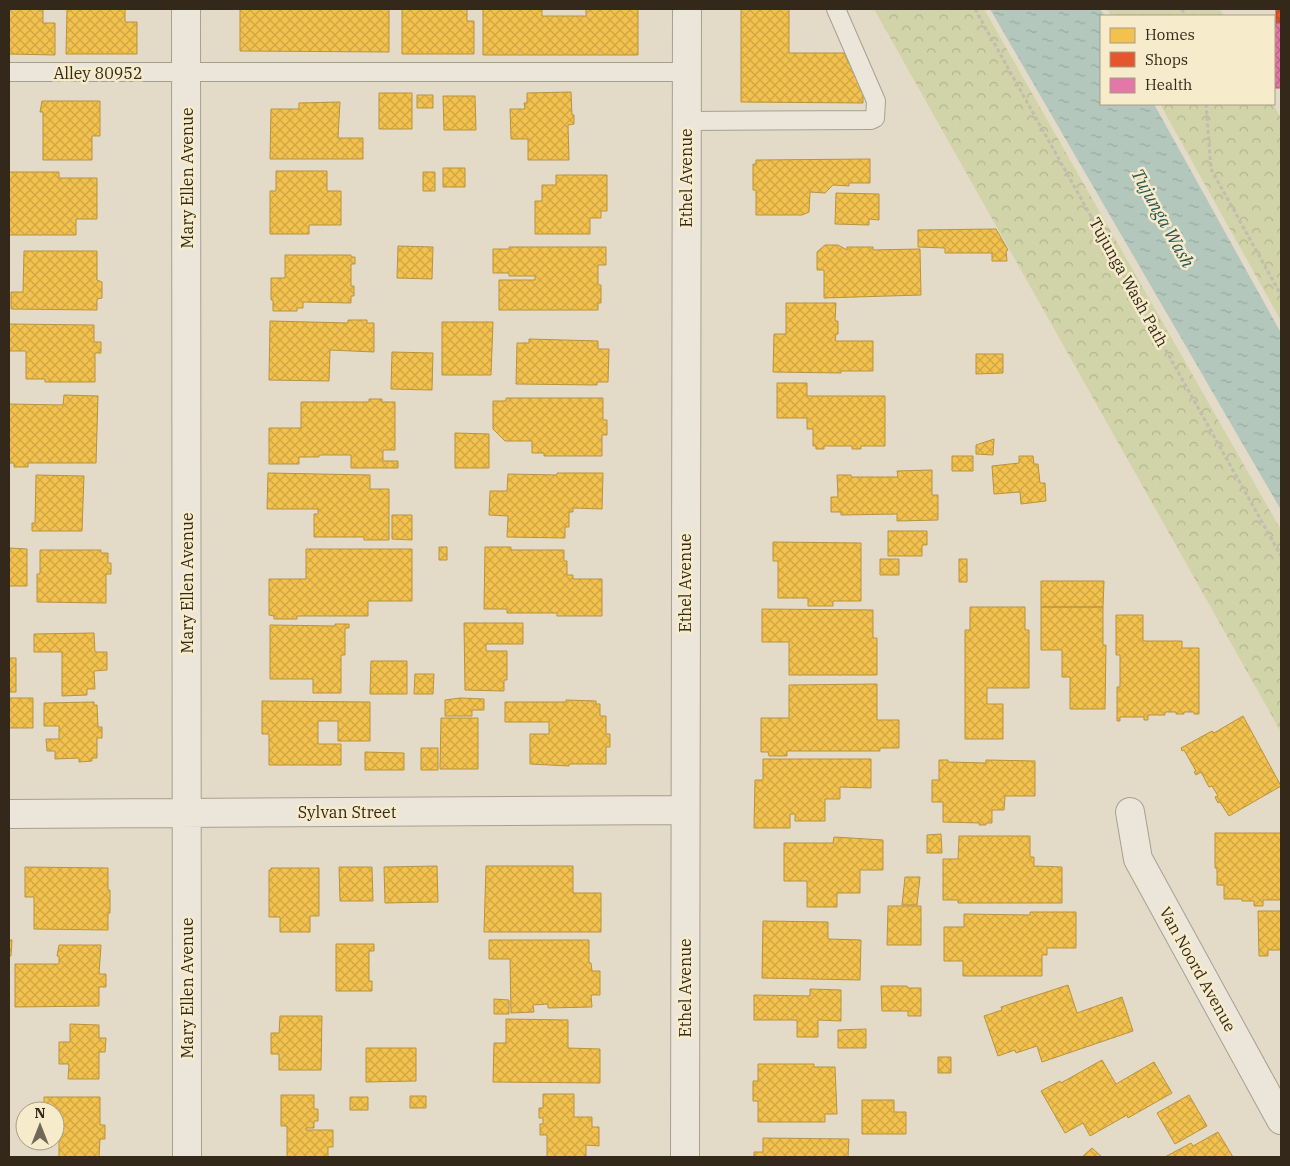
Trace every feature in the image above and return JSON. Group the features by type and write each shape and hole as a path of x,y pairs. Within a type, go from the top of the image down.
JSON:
{"street":[{"name":"Mary Ellen Avenue","path":"186,9 187,1157"},
{"name":"Ethel Avenue","path":"686,1157 687,9"},
{"name":"Sylvan Street","path":"9,814 685,810"},
{"name":"Van Noord Avenue","path":"1130,812 1138,859 1281,1120"}],"lane":[{"path":"687,121 871,120 875,118 876,102 836,9"},
{"name":"Alley 80952","path":"9,72 687,72"}],"path":[{"name":"Tujunga Wash Path","path":"975,9 1281,556"},
{"path":"1206,105 1211,169 1281,294"}],"green space":[{"path":"874,9 984,9 1281,530 1281,732"},
{"path":"1107,9 1220,9 1223,15 1110,15"},
{"path":"1161,105 1274,105 1281,118 1281,321"}],"water":[{"name":"Tujunga Wash","path":"990,9 1100,9 1104,15 1100,15 1100,105 1155,105 1281,333 1281,510"}],"building: Homes":[{"path":"9,9 43,9 43,23 55,23 55,55 9,54"},
{"path":"67,9 125,9 125,22 137,22 137,54 66,54"},
{"path":"240,9 389,9 389,52 240,51"},
{"path":"402,9 467,9 467,21 474,21 474,54 402,54"},
{"path":"483,9 542,9 542,16 586,16 586,9 638,9 638,55 483,55"},
{"path":"741,9 789,9 789,53 846,53 846,58 863,88 863,103 741,102"},
{"path":"571,92 574,124 568,125 569,160 528,160 528,139 511,139 510,109 525,109 524,103 527,103 527,93"},
{"path":"379,93 412,93 412,129 379,129"},
{"path":"417,95 433,95 433,108 417,108"},
{"path":"443,96 475,96 476,130 444,130"},
{"path":"42,101 100,101 100,136 92,136 92,160 43,160 43,112 40,112"},
{"path":"340,102 338,138 363,138 363,159 270,159 271,109 299,109 299,103"},
{"path":"870,159 870,183 849,183 849,186 833,185 825,193 810,192 809,212 802,215 756,215 756,190 753,190 753,164 756,164 756,160"},
{"path":"443,168 465,168 465,187 443,187"},
{"path":"276,171 327,171 327,191 341,191 341,225 309,225 309,234 270,234 270,191 276,191"},
{"path":"9,172 59,172 59,178 97,178 97,219 76,219 76,235 9,235"},
{"path":"423,172 435,172 435,191 423,191"},
{"path":"556,175 607,175 607,211 601,211 601,218 590,218 590,234 535,234 535,201 542,201 542,185 556,185"},
{"path":"836,193 879,194 879,220 869,219 869,225 835,224"},
{"path":"996,229 1008,250 1006,251 1007,261 992,261 992,253 945,253 945,248 918,247 918,230"},
{"path":"825,245 838,245 847,250 847,247 873,247 873,250 920,249 921,295 824,298 824,270 817,270 817,252"},
{"path":"398,246 433,247 432,279 397,278"},
{"path":"509,247 606,247 606,265 598,265 598,285 601,285 601,303 598,303 598,310 499,310 499,280 535,280 535,276 509,276 509,273 493,273 493,249 509,249"},
{"path":"24,251 97,251 97,280 102,282 102,298 97,299 97,310 11,309 11,292 23,292"},
{"path":"285,255 351,255 351,257 355,257 355,264 351,264 351,286 354,286 354,296 351,296 351,303 303,302 303,308 297,308 297,311 273,311 271,278 285,278"},
{"path":"786,303 836,303 835,321 838,321 838,334 836,334 835,341 873,341 873,371 841,371 841,373 773,372 774,334 786,334"},
{"path":"348,320 367,320 367,323 374,323 374,352 330,350 329,381 269,380 270,321 348,323"},
{"path":"442,322 493,322 491,375 442,375"},
{"path":"9,324 94,325 94,342 101,342 101,353 95,353 95,382 45,382 45,379 26,379 26,351 9,351"},
{"path":"529,339 598,341 598,349 609,349 608,382 597,382 597,385 516,384 517,343 529,343"},
{"path":"392,352 433,353 432,390 391,389"},
{"path":"976,354 1003,354 1003,373 976,374"},
{"path":"777,383 807,383 807,396 885,396 885,446 861,446 861,449 852,449 852,446 824,446 824,449 816,449 816,446 813,446 813,429 807,429 807,418 777,418"},
{"path":"64,395 98,396 96,463 28,463 28,467 14,467 14,463 9,463 9,404 63,405"},
{"path":"506,398 603,398 603,420 607,420 607,435 602,435 602,456 544,456 544,453 532,453 532,441 505,441 493,429 493,401 506,401"},
{"path":"369,399 395,402 395,450 383,450 383,461 398,461 398,468 351,468 351,455 299,457 299,464 269,464 269,428 301,428 301,402 369,402"},
{"path":"455,433 489,434 489,468 455,468"},
{"path":"994,439 993,455 976,454 976,445"},
{"path":"952,456 973,456 973,471 952,471"},
{"path":"1019,456 1033,456 1034,464 1038,464 1040,483 1045,483 1046,501 1021,504 1020,492 994,494 992,466 1019,463"},
{"path":"932,470 932,495 938,495 938,520 897,521 897,514 841,515 841,512 831,512 831,497 838,497 837,475 851,475 851,477 898,477 897,471"},
{"path":"268,473 370,475 370,489 389,489 389,540 364,540 364,537 314,537 314,514 318,514 318,509 267,509"},
{"path":"557,473 603,473 602,509 573,508 573,512 569,512 569,527 565,527 565,538 507,537 508,516 489,515 490,491 507,491 508,474 557,475"},
{"path":"36,475 84,476 82,531 32,531 32,523 35,523"},
{"path":"392,515 412,515 412,540 392,539"},
{"path":"888,531 927,531 927,545 922,545 922,556 888,556"},
{"path":"773,542 861,543 861,601 833,601 833,606 808,606 808,598 778,598 778,561 773,561"},
{"path":"439,547 447,547 447,560 439,560"},
{"path":"485,547 511,547 511,550 564,550 564,561 567,561 567,575 573,575 573,579 602,579 602,616 557,616 557,613 507,613 507,609 484,609"},
{"path":"9,548 27,549 27,586 9,586"},
{"path":"306,549 412,549 412,601 368,601 368,616 297,616 297,619 274,619 274,616 269,615 269,579 306,579"},
{"path":"40,550 101,550 101,553 108,553 108,563 111,563 111,574 106,574 106,603 37,602 37,574 40,574"},
{"path":"880,559 899,559 899,575 880,575"},
{"path":"959,559 967,559 967,582 959,582"},
{"path":"1041,581 1104,581 1103,607 1041,607"},
{"path":"970,607 1025,607 1025,630 1029,630 1029,688 987,688 987,704 1003,704 1003,739 965,739 965,630 970,630"},
{"path":"1041,607 1103,607 1103,645 1106,645 1105,709 1070,709 1070,677 1062,677 1062,650 1041,650"},
{"path":"762,609 873,610 873,638 877,638 877,675 789,675 789,642 762,642"},
{"path":"1116,615 1143,615 1143,641 1182,641 1182,648 1199,648 1199,714 1194,714 1194,712 1176,714 1176,712 1165,712 1165,715 1148,715 1148,720 1144,720 1144,717 1120,717 1120,721 1117,721 1117,687 1120,687 1120,655 1116,655"},
{"path":"464,623 523,623 523,644 486,644 486,651 507,651 507,680 504,680 504,691 465,690"},
{"path":"335,624 349,624 349,628 345,628 345,655 341,655 341,693 313,693 313,679 270,679 270,625 335,626"},
{"path":"94,633 95,652 107,652 107,670 94,671 95,689 87,689 87,695 62,696 62,652 34,652 34,634"},
{"path":"9,658 16,658 16,692 9,692"},
{"path":"371,661 407,661 407,694 370,694"},
{"path":"415,674 434,674 433,694 414,694"},
{"path":"877,684 877,720 899,720 899,748 880,748 880,751 787,751 787,756 769,756 768,752 761,752 761,718 789,718 789,685"},
{"path":"9,698 33,698 33,728 9,728"},
{"path":"460,698 484,699 484,710 472,710 472,716 445,716 445,700"},
{"path":"566,700 596,701 596,704 600,704 600,716 606,716 606,734 610,734 610,747 606,747 606,764 569,764 569,766 530,764 530,734 549,734 549,722 505,722 505,702 566,702"},
{"path":"262,701 370,702 370,741 338,741 338,721 318,721 318,744 341,744 341,765 269,765 269,734 262,734"},
{"path":"94,702 94,705 97,705 98,727 102,727 102,738 97,738 97,758 92,758 92,761 79,762 79,758 55,759 55,751 47,751 46,739 59,739 59,726 44,726 44,703"},
{"path":"1243,716 1281,786 1229,816 1220,802 1218,803 1215,797 1218,796 1212,786 1209,787 1201,772 1196,775 1194,772 1196,771 1181,748 1212,731 1214,733"},
{"path":"441,718 478,718 478,769 440,769"},
{"path":"421,748 438,748 438,770 421,770"},
{"path":"365,752 404,753 404,770 365,770"},
{"path":"763,759 871,759 871,788 840,787 840,799 825,799 825,821 795,821 795,814 790,814 790,828 754,828 755,780 763,780"},
{"path":"939,760 986,763 986,760 1035,761 1035,796 1005,796 1004,810 992,810 992,823 986,823 986,825 979,825 980,823 943,822 943,802 932,802 932,780 939,780"},
{"path":"1215,833 1281,833 1281,900 1263,900 1263,906 1254,906 1254,901 1224,899 1224,885 1217,885"},
{"path":"941,834 942,853 927,853 927,835"},
{"path":"959,836 1030,836 1030,857 1034,857 1034,866 1062,867 1062,903 958,903 958,900 943,900 943,859 958,859"},
{"path":"834,837 883,840 883,870 860,870 860,893 837,893 837,907 807,907 807,881 784,881 784,843 833,843"},
{"path":"437,866 438,902 385,903 384,867"},
{"path":"486,866 573,866 573,893 601,893 601,932 484,932"},
{"path":"25,867 108,868 110,913 108,913 108,930 34,929 34,897 25,897"},
{"path":"339,867 372,867 373,901 340,901"},
{"path":"271,868 319,868 319,916 310,916 310,932 280,932 280,917 269,917 269,870"},
{"path":"905,877 920,877 917,905 902,905"},
{"path":"888,906 921,906 921,945 887,945"},
{"path":"1258,911 1281,911 1281,950 1268,950 1268,956 1259,956"},
{"path":"1030,912 1076,912 1076,948 1047,948 1047,955 1042,955 1042,976 963,976 963,961 944,961 944,927 964,927 964,914 1030,915"},
{"path":"763,921 828,922 828,939 861,940 860,980 762,978"},
{"path":"9,940 12,940 11,956 9,956"},
{"path":"489,940 589,940 589,963 591,963 592,971 600,971 600,995 591,995 592,1007 548,1008 548,1004 533,1005 534,1012 511,1013 510,959 489,959"},
{"path":"336,944 374,944 374,951 369,951 369,981 372,981 372,991 336,991"},
{"path":"59,945 101,945 99,974 106,974 106,987 99,987 99,1006 15,1007 15,964 59,964 59,956 57,956"},
{"path":"1068,985 1077,1013 1122,997 1133,1031 1042,1062 1037,1046 1016,1053 1015,1050 998,1056 984,1016 1002,1010 1001,1007"},
{"path":"881,986 921,988 921,1016 908,1016 908,1011 882,1011"},
{"path":"810,989 841,990 841,1021 818,1020 818,1037 797,1037 797,1020 754,1020 754,995 810,996"},
{"path":"494,999 509,1000 509,1014 494,1014"},
{"path":"280,1016 322,1016 321,1070 279,1070 279,1054 271,1054 271,1033 279,1033"},
{"path":"506,1019 568,1020 568,1048 600,1049 600,1083 493,1082 494,1043 506,1043"},
{"path":"70,1024 99,1025 99,1038 106,1038 105,1052 99,1052 99,1079 68,1079 69,1064 59,1064 59,1042 70,1042"},
{"path":"866,1029 866,1048 838,1048 838,1030"},
{"path":"366,1048 416,1048 416,1081 366,1082"},
{"path":"938,1057 951,1057 951,1073 938,1073"},
{"path":"1102,1060 1116,1084 1154,1062 1172,1093 1128,1118 1127,1115 1090,1136 1083,1123 1065,1133 1041,1091 1060,1081 1061,1083"},
{"path":"758,1064 814,1064 814,1067 835,1067 837,1114 825,1114 825,1122 758,1122 758,1101 753,1101 753,1081 758,1081"},
{"path":"543,1094 574,1094 574,1117 592,1117 592,1127 599,1127 599,1146 586,1145 586,1157 547,1157 547,1135 540,1135 540,1124 543,1124 543,1118 539,1118 539,1108 543,1108"},
{"path":"281,1095 314,1095 314,1109 318,1109 318,1121 314,1121 314,1128 306,1128 306,1130 333,1130 333,1147 328,1147 328,1157 287,1157 287,1126 281,1126"},
{"path":"1189,1095 1207,1126 1175,1144 1157,1113"},
{"path":"410,1096 426,1096 426,1108 410,1108"},
{"path":"44,1097 100,1097 100,1125 105,1125 105,1139 100,1139 99,1157 59,1157 59,1151 65,1151 65,1101 44,1101"},
{"path":"350,1097 368,1097 368,1110 350,1110"},
{"path":"862,1100 894,1100 894,1112 906,1112 906,1134 862,1134"},
{"path":"1218,1132 1233,1157 1165,1157 1191,1143 1193,1146"},
{"path":"763,1138 849,1139 848,1157 754,1157 754,1152 763,1152"},
{"path":"1092,1148 1102,1157 1082,1157"}],"building: Shops":[{"path":"1276,9 1281,9 1281,23 1276,23"}],"building: Health":[{"path":"1275,21 1276,23 1281,23 1281,88 1275,88"}]}
